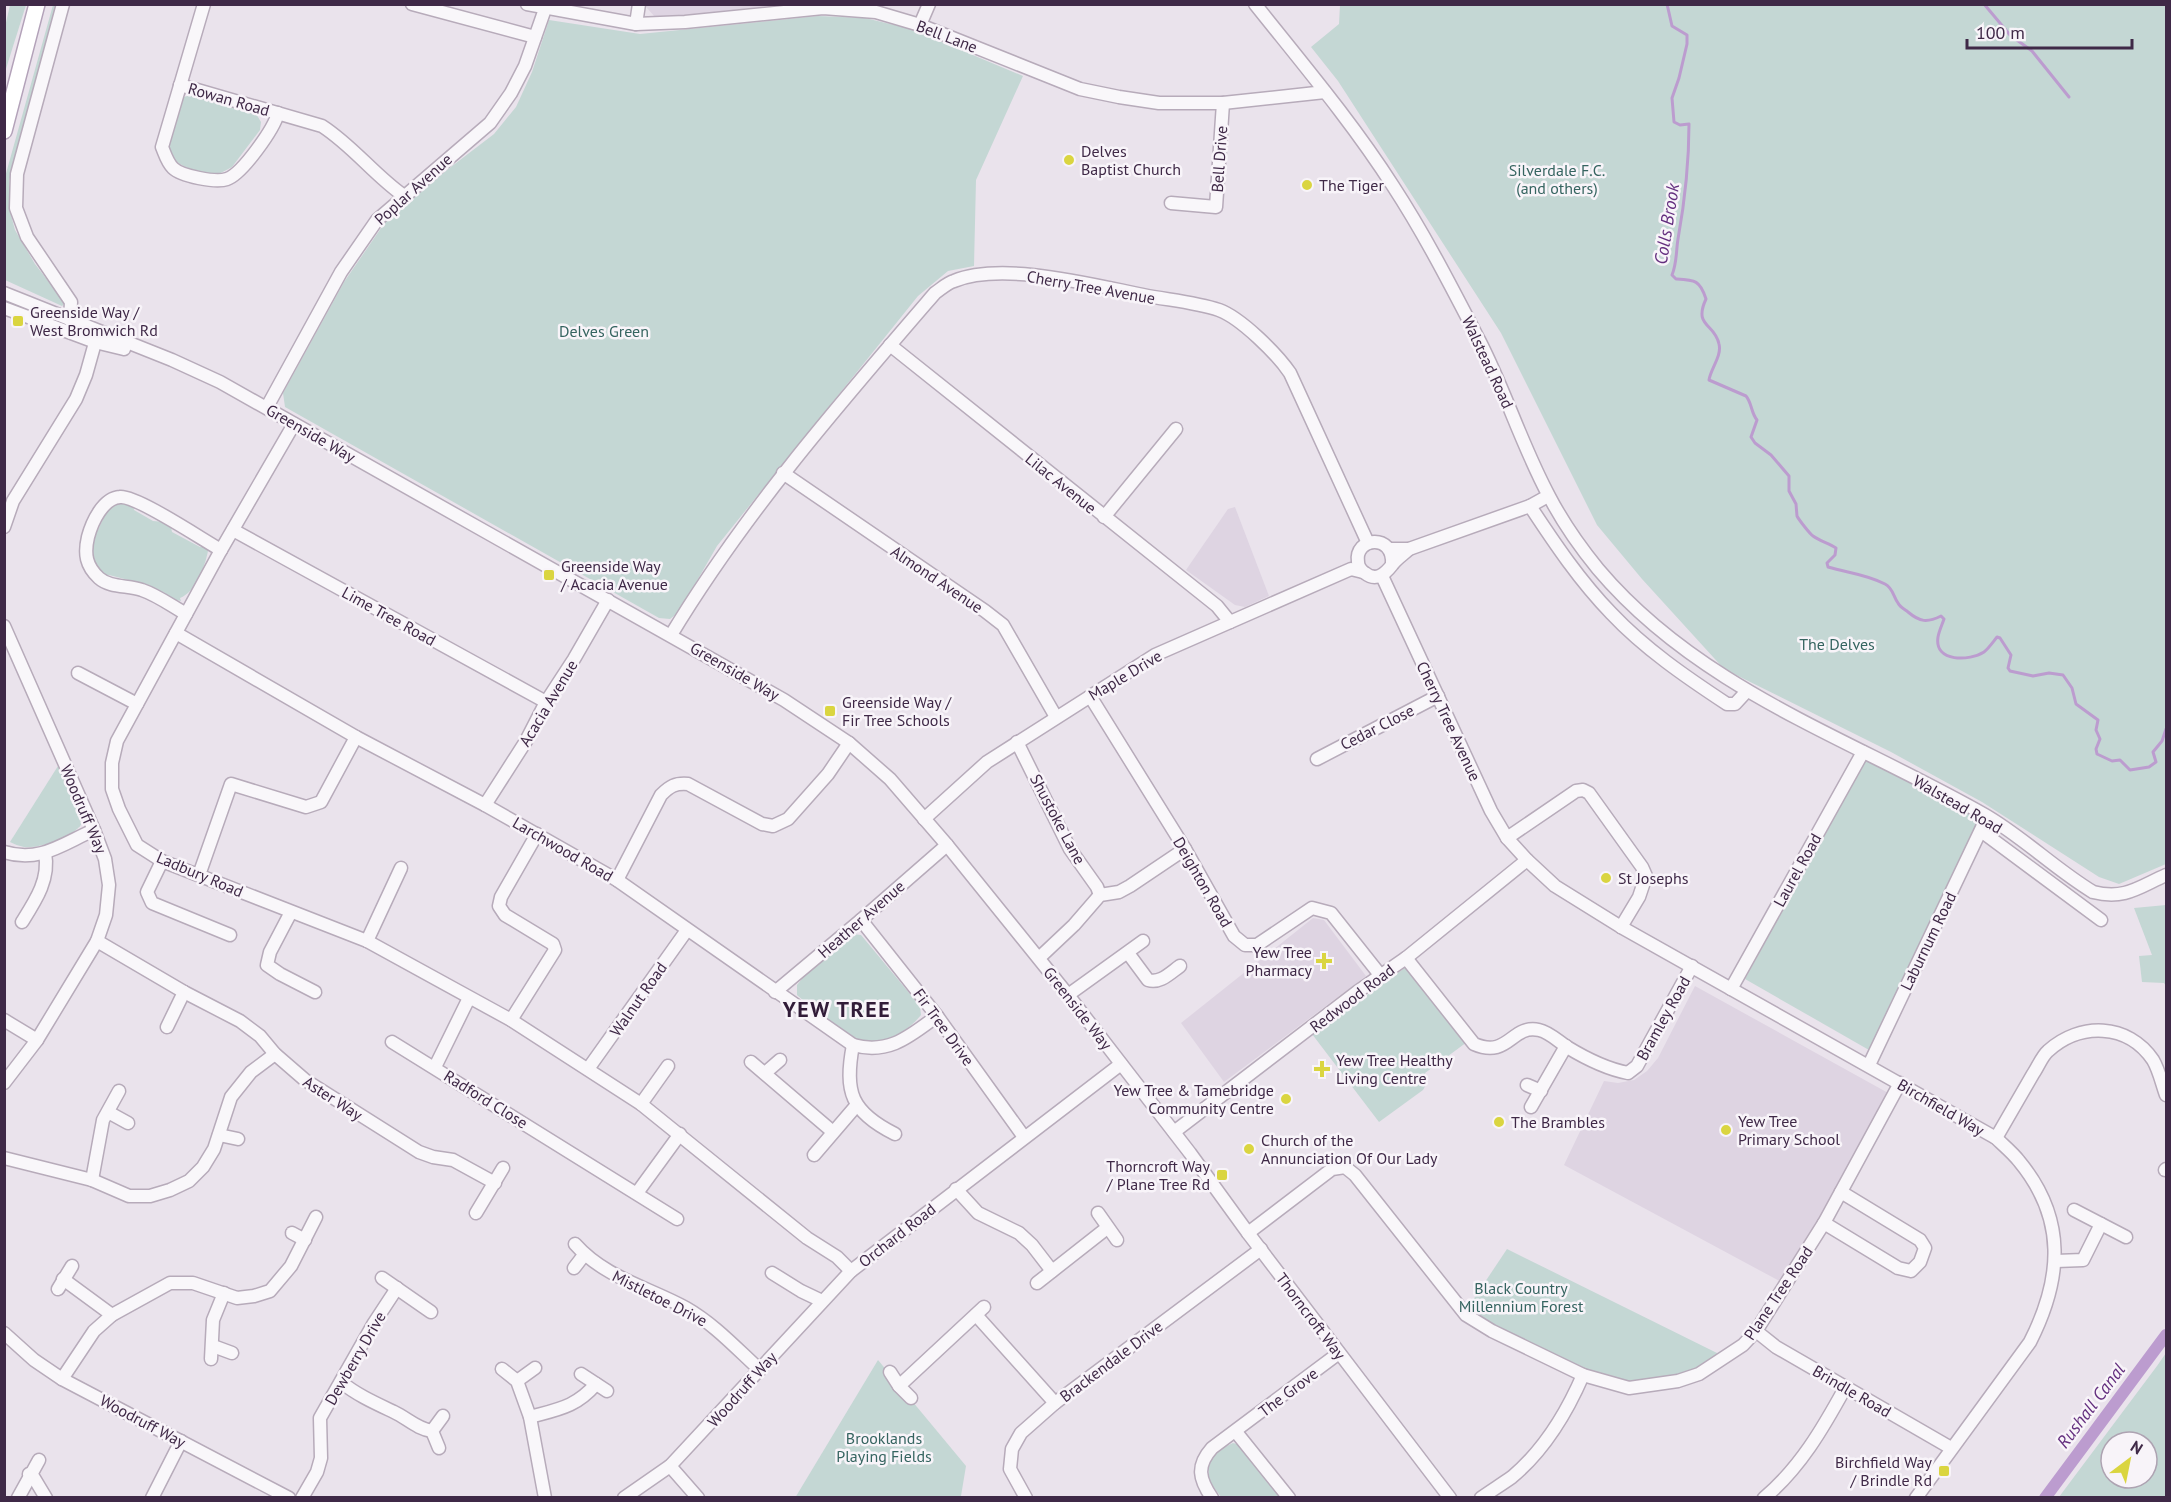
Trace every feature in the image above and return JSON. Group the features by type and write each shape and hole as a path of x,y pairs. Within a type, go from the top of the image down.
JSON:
{"main road":[{"path":"4,131 37,4"},
{"path":"4,109 15,88"}],"street":[{"path":"63,4 17,174 16,208 27,237 71,302 70,320"},
{"name":"Rowan Road","path":"204,4 162,147 166,159 174,169 181,173 216,182 226,180 236,174 274,126 278,113"},
{"path":"412,4 535,37"},
{"name":"Bell Lane","path":"527,4 636,24 823,8 876,12 920,24 1080,89 1158,103 1223,103 1325,92"},
{"path":"636,24 639,4"},
{"path":"920,24 929,4"},
{"name":"Walstead Road","path":"1255,4 1325,92 1392,185 1440,266 1482,345 1548,496 1596,567 1621,594 1686,649 1746,692 1987,817 2093,892"},
{"name":"Poplar Avenue","path":"267,407 342,272 377,220 490,123 511,93 525,66 545,9"},
{"name":"Rowan Road","path":"180,85 322,126 338,137 390,186 404,196"},
{"name":"Bell Drive","path":"1172,203 1216,207 1223,103"},
{"name":"Cherry Tree Avenue","path":"672,635 717,563 783,474 935,293 953,281 968,277 996,274 1032,275 1221,310 1254,334 1280,359 1290,373 1368,543"},
{"name":"Greenside Way","path":"4,293 70,320 97,337"},
{"name":"Greenside Way","path":"4,308 38,322 172,360 220,382 672,635 784,700 849,743 890,779 947,845 1039,958 1174,1132"},
{"path":"4,527 9,498 76,399 97,337"},
{"name":"Lilac Avenue","path":"890,345 1217,606 1230,622"},
{"name":"Ladbury Road","path":"294,424 221,550 117,741 112,763 112,789 119,809 138,846 162,861 367,940 511,1020 588,1069"},
{"path":"1104,518 1176,429"},
{"name":"Almond Avenue","path":"783,474 1003,625 1056,717"},
{"path":"1389,549 1410,549 1530,506 1548,496"},
{"path":"186,614 142,590 102,581 90,570 84,552 90,530 105,503 125,497 221,550"},
{"path":"1530,506 1586,585 1636,638 1727,704 1735,704 1746,692"},
{"name":"Lime Tree Road","path":"233,530 546,702"},
{"path":"1392,564 1393,557 1384,544 1368,543 1358,555 1357,571 1371,577 1382,576 1410,549"},
{"name":"Maple Drive","path":"924,819 987,762 1155,655 1357,571"},
{"name":"Cherry Tree Avenue","path":"1382,576 1491,811 1507,838 1527,860"},
{"name":"Acacia Avenue","path":"486,805 608,600"},
{"name":"Woodruff Way","path":"4,626 94,830 105,859 109,885 106,915 97,941 37,1040 4,1083"},
{"name":"Larchwood Road","path":"176,633 356,738 486,805 617,880 853,1045"},
{"path":"78,674 137,704"},
{"name":"Deighton Road","path":"1089,696 1185,849 1234,936 1245,945 1257,945 1312,908 1322,909 1331,913 1381,976"},
{"name":"Cedar Close","path":"1317,759 1438,696"},
{"path":"199,875 231,784 306,807 321,802 356,738"},
{"name":"Shustoke Lane","path":"1017,742 1070,849 1097,887 1100,895"},
{"path":"617,880 661,795 671,786 688,784 762,824 773,826 788,819 828,774 849,743"},
{"name":"Laurel Road","path":"1731,989 1863,752"},
{"path":"1507,838 1576,791 1583,790 1589,793 1646,876 1639,897 1621,927"},
{"name":"Laburnum Road","path":"1869,1065 1987,817"},
{"path":"4,852 21,857 45,853 94,830"},
{"path":"1981,831 2101,920"},
{"path":"511,1020 555,950 553,944 505,915 499,906 501,897 537,834"},
{"name":"Heather Avenue","path":"775,992 947,845"},
{"path":"1039,958 1074,925 1100,895 1119,892 1185,849"},
{"path":"22,922 42,898 47,865 45,853"},
{"name":"Birchfield Way","path":"1527,860 1555,886 1621,927 1996,1138 2019,1160 2036,1185 2054,1234 2056,1261 2052,1288 2041,1320 2030,1342 1916,1497"},
{"name":"Redwood Road","path":"1174,1132 1406,958 1527,860"},
{"path":"162,861 147,891 152,903 230,935"},
{"path":"367,940 401,868"},
{"path":"2086,908 2093,892 2108,896 2124,894 2166,875"},
{"path":"291,912 270,952 267,965 315,992"},
{"name":"Fir Tree Drive","path":"861,920 937,1016 1024,1137"},
{"name":"Walnut Road","path":"588,1069 687,930"},
{"name":"Aster Way","path":"97,941 240,1022 260,1036 275,1054 305,1080 419,1152 453,1160 495,1183"},
{"path":"1068,995 1143,941"},
{"path":"1128,953 1148,981 1157,982 1180,966"},
{"name":"Bramley Road","path":"1406,958 1474,1044 1485,1049 1500,1047 1524,1030 1539,1030 1596,1062 1628,1073 1637,1066 1692,966"},
{"path":"167,1027 184,992"},
{"name":"Radford Close","path":"435,1067 469,998"},
{"path":"895,1134 869,1118 856,1106 851,1090 849,1070 853,1045 862,1048 897,1044 905,1041 937,1016"},
{"path":"4,1020 37,1040"},
{"path":"1996,1138 2046,1052 2066,1038 2088,1030 2107,1031 2129,1037 2154,1062 2166,1095"},
{"name":"Radford Close","path":"392,1042 677,1219"},
{"path":"1531,1107 1566,1046"},
{"path":"4,1158 92,1180 129,1196 150,1196 170,1190 189,1181 203,1167 219,1135 231,1097 251,1072 275,1054"},
{"path":"765,1073 780,1060"},
{"path":"751,1062 833,1132"},
{"name":"Orchard Road","path":"588,1069 641,1104 807,1238 837,1257 852,1271 1121,1064"},
{"path":"641,1104 668,1066"},
{"name":"Plane Tree Road","path":"1248,1233 1332,1169 1345,1167 1355,1175 1466,1315 1492,1331 1582,1375 1629,1388 1678,1381 1699,1374 1743,1344 1756,1331 1824,1223 1900,1083"},
{"path":"1527,1085 1541,1091"},
{"path":"92,1180 98,1140 118,1092"},
{"path":"814,1155 856,1106"},
{"path":"108,1112 128,1123"},
{"name":"Thorncroft Way","path":"1174,1132 1248,1233 1450,1497"},
{"path":"637,1193 680,1134"},
{"path":"219,1135 238,1139"},
{"path":"476,1213 503,1168"},
{"path":"956,1189 978,1213 1018,1233 1032,1245 1052,1271"},
{"path":"1824,1223 1898,1268 1911,1271 1920,1262 1924,1248 1920,1240 1841,1192"},
{"path":"2074,1210 2126,1237"},
{"path":"1098,1213 1117,1240"},
{"path":"62,1379 94,1330 112,1315 170,1283 193,1283 237,1298 270,1291 291,1266 316,1217"},
{"path":"2056,1261 2083,1260 2100,1224"},
{"path":"1037,1283 1107,1228"},
{"path":"292,1233 305,1240"},
{"name":"Mistletoe Drive","path":"575,1244 584,1255 614,1276 685,1307 711,1324 760,1370"},
{"name":"Brackendale Drive","path":"1026,1497 1010,1469 1012,1449 1021,1433 1054,1403 1261,1249"},
{"path":"574,1268 584,1255"},
{"path":"72,1266 61,1284 112,1315"},
{"name":"Woodruff Way","path":"624,1497 670,1466 852,1271"},
{"path":"772,1273 822,1301"},
{"path":"382,1278 431,1312"},
{"name":"Dewberry Drive","path":"302,1497 317,1472 321,1458 320,1418 374,1323 397,1288"},
{"path":"224,1293 213,1320 212,1353 232,1353"},
{"path":"899,1386 980,1311 1054,1403"},
{"name":"Brindle Road","path":"1756,1331 1776,1347 1951,1448"},
{"name":"Woodruff Way","path":"4,1333 34,1360 62,1379 289,1497"},
{"name":"The Grove","path":"1212,1497 1202,1483 1201,1470 1204,1457 1212,1448 1339,1353"},
{"path":"518,1381 536,1368"},
{"path":"502,1369 518,1381 530,1417 545,1497"},
{"path":"890,1372 899,1386 912,1398"},
{"path":"581,1374 607,1391"},
{"path":"1481,1497 1513,1476 1544,1443 1569,1407 1582,1375"},
{"path":"341,1382 352,1391 395,1412 424,1430 432,1431"},
{"path":"530,1417 565,1408 582,1399 596,1384"},
{"path":"1764,1497 1781,1484 1819,1436 1845,1388"},
{"path":"432,1431 443,1416"},
{"path":"432,1431 439,1448"},
{"path":"1236,1432 1289,1497"},
{"path":"152,1497 181,1441"},
{"path":"18,1497 39,1460"},
{"path":"670,1466 698,1497"},
{"path":"29,1474 46,1497"}],"shaded area":[{"path":"646,4 780,5 656,18"},
{"path":"1235,507 1269,596 1245,607 1235,605 1186,570 1228,509"},
{"path":"1313,918 1324,920 1366,976 1224,1082 1181,1023"},
{"name":"Yew Tree Primary School","path":"1695,986 1890,1094 1785,1284 1564,1165 1604,1081 1618,1083 1634,1080 1647,1071 1658,1058"}],"green space":[{"path":"10,5 26,5 5,72 5,27"},
{"path":"53,5 58,5 9,181 11,215 15,230 35,264 65,303 62,306 5,280 5,177"},
{"path":"1340,5 2166,5 2166,864 2119,884 2099,877 1982,802 1891,752 1724,669 1642,579 1597,525 1501,333 1338,81 1311,47 1339,24"},
{"name":"Delves Green","path":"818,16 865,18 911,29 1023,76 976,180 974,266 948,271 918,296 717,546 679,612 670,619 659,618 285,407 283,393 344,282 388,218 494,134 516,107 532,72 549,20 640,34"},
{"path":"194,94 255,112 261,122 260,130 232,167 217,175 183,166 167,150 180,101"},
{"path":"120,502 133,505 134,510 153,521 165,522 171,527 172,532 200,547 204,546 208,551 199,578 191,590 180,598 181,601 167,598 165,593 144,584 109,575 104,577 96,566 90,550 94,532 98,530 106,507"},
{"path":"1866,757 1980,818 1869,1050 1745,979"},
{"path":"58,766 83,821 80,827 66,836 39,846 24,847 10,842"},
{"path":"2166,905 2166,986 2164,983 2142,982 2139,956 2152,955 2134,908"},
{"path":"853,934 861,935 920,1006 921,1015 914,1023 889,1039 870,1041 850,1036 797,995 797,985 805,975"},
{"path":"1409,965 1467,1042 1425,1073 1427,1083 1423,1090 1379,1122 1312,1034"},
{"name":"Black Country Millennium Forest","path":"1507,1249 1719,1354 1697,1368 1674,1376 1630,1383 1582,1368 1495,1326 1467,1309"},
{"path":"2166,1353 2166,1497 2059,1497 2099,1444 2099,1490 2159,1490 2159,1430 2109,1430"},
{"name":"Brooklands Playing Fields","path":"878,1360 966,1466 961,1496 795,1498"},
{"path":"1233,1443 1241,1445 1281,1497 1221,1497 1209,1481 1208,1463 1218,1450"}],"waterway":[{"name":"Colls Brook","path":"1667,4 1672,26 1687,35 1679,78 1672,98 1674,122 1680,125 1689,124 1685,196 1676,262 1672,275 1676,279 1696,282 1701,288 1706,299 1703,320 1717,337 1720,348 1709,380 1746,396 1748,399 1757,420 1751,437 1789,476 1789,491 1796,504 1797,516 1813,536 1836,548 1835,555 1827,563 1828,567 1885,584 1900,606 1920,620 1932,620 1941,616 1944,619 1938,635 1938,645 1947,656 1962,658 1978,655 1984,652 1997,637 2011,655 2008,668 2010,671 2033,676 2049,673 2063,675 2072,688 2076,704 2098,720 2096,730 2100,739 2096,749 2097,754 2112,761 2120,760 2130,770 2149,767 2156,762 2153,752 2162,741 2166,729"},
{"path":"1984,4 2010,35 2032,51 2069,97"},
{"name":"Rushall Canal","path":"2045,1498 2166,1335"}],"place":[{"name":"Delves Baptist Church","path":"1069,160"},
{"name":"The Tiger","path":"1307,185"},
{"name":"Greenside Way / West Bromwich Rd","path":"18,321"},
{"name":"Greenside Way / Acacia Avenue","path":"549,575"},
{"name":"Greenside Way / Fir Tree Schools","path":"830,711"},
{"name":"St Josephs","path":"1606,878"},
{"name":"Yew Tree Pharmacy","path":"1324,961"},
{"name":"Yew Tree Healthy Living Centre","path":"1322,1069"},
{"name":"Yew Tree & Tamebridge Community Centre","path":"1286,1099"},
{"name":"The Brambles","path":"1499,1122"},
{"name":"Yew Tree Primary School","path":"1726,1130"},
{"name":"Church of the Annunciation Of Our Lady","path":"1249,1149"},
{"name":"Thorncroft Way / Plane Tree Rd","path":"1222,1175"},
{"name":"Birchfield Way / Brindle Rd","path":"1944,1471"}],"district":[{"name":"YEW TREE","path":"837,1009"}],"park label":[{"name":"Silverdale F.C. (and others)","path":"1557,179"},
{"name":"The Delves","path":"1837,644"}]}
